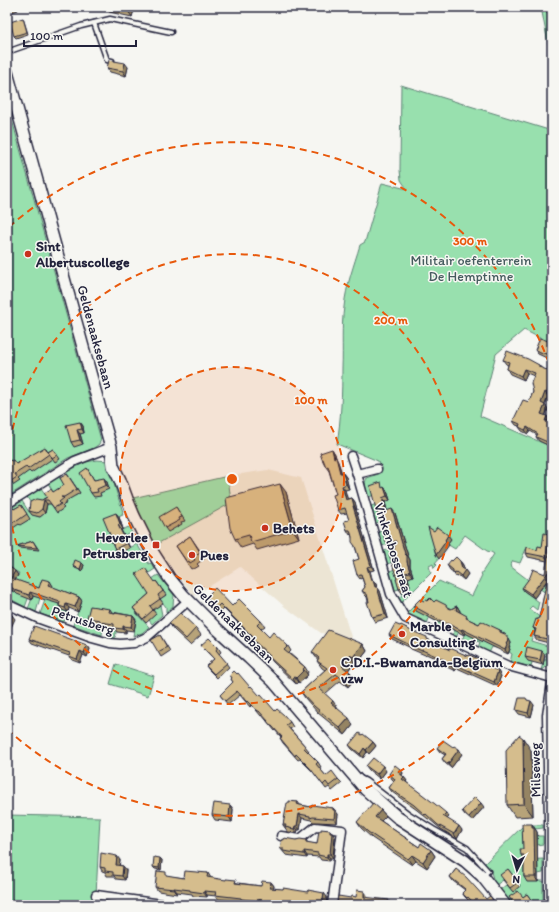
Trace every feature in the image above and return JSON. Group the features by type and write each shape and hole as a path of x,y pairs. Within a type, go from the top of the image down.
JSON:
{"street":[{"name":"Geldenaaksebaan","path":"7,72 111,447 121,465 120,480 134,516 150,548 170,579 188,601 273,681 365,789 397,817 465,862 482,876 505,905"},
{"path":"7,504 74,461 111,447"},
{"name":"Vinkenbosstraat","path":"351,456 391,594 405,618 508,666 552,678"},
{"path":"357,474 377,469"},
{"name":"Petrusberg","path":"7,604 37,618 92,638 120,644 134,643 147,637 188,601"},
{"name":"Milseweg","path":"549,905 549,716 552,683"},
{"path":"281,836 300,839 315,827 342,830 332,905"},
{"path":"96,895 169,905"}],"lane":[{"path":"7,52 81,26 110,19 171,32"},
{"path":"94,23 108,60 112,61"}],"shaded area":[{"path":"268,470 301,478 352,640 321,633 285,607 240,567 194,596 155,545 230,503 228,476"}],"green space":[{"path":"541,7 552,7 552,64"},
{"name":"Militair oefenterrein De Hemptinne","path":"401,85 552,131 552,344 524,330 496,354 480,416 552,447 552,538 546,542 552,543 552,552 526,549 520,563 513,561 510,566 531,582 524,591 539,602 537,610 532,606 529,609 545,621 536,632 534,631 531,641 551,647 552,642 552,657 550,664 541,670 547,654 543,653 532,662 531,667 510,662 512,654 509,652 511,643 508,638 501,636 496,648 492,647 489,653 478,648 480,642 476,641 474,645 462,640 465,633 471,636 476,626 459,632 456,637 452,635 455,630 447,627 445,632 435,627 437,622 427,616 429,618 427,624 407,613 439,581 472,596 482,575 481,574 494,554 487,551 465,535 455,549 447,544 451,539 440,531 440,557 435,563 437,565 434,568 433,564 429,566 431,573 400,604 397,597 402,596 402,593 409,591 408,587 410,586 408,578 413,576 411,572 400,589 395,590 389,571 409,565 410,562 406,550 393,562 387,564 384,551 395,548 395,546 403,543 384,533 388,544 382,546 378,532 386,529 383,521 376,523 371,506 390,500 375,495 368,497 365,485 367,478 381,473 378,461 337,444 341,396 343,315 346,291 350,276 360,245 365,242 382,183 407,189 401,180 400,170"},
{"name":"Sint Albertuscollege","path":"7,102 101,440 94,448 68,458 7,497"},
{"path":"97,460 108,461 123,512 123,515 106,522 111,534 129,527 132,533 125,536 118,554 137,544 149,564 151,563 155,569 148,573 153,581 152,579 158,575 174,595 173,606 166,612 166,607 160,599 166,595 159,585 148,593 158,607 160,605 162,615 152,624 149,620 136,613 149,627 142,633 133,636 136,620 119,617 115,638 109,637 113,613 103,625 102,635 73,625 82,601 62,610 67,612 64,622 40,614 45,600 40,598 36,612 28,609 35,590 28,599 25,607 7,597 7,594 19,573 15,571 12,575 7,574 7,532 14,528 7,517 7,511 10,516 17,513 13,507 22,501 29,512 32,511 36,516 40,517 45,513 46,509 43,504 33,507 27,497 41,488 47,497 64,508 62,506 67,503 56,497 48,483 59,477 75,496 80,493 66,472 86,462"},
{"path":"228,476 231,503 155,545 133,498"},
{"path":"531,582 550,582 547,594"},
{"path":"116,664 154,676 148,696 110,684"},
{"path":"7,815 100,817 96,895 169,905 7,905"},
{"path":"524,825 543,825 543,828 535,829 535,832 537,832 538,836 543,836 543,844 537,845 524,860 543,859 543,873 538,874 538,881 543,881 543,905 511,905 500,890 507,884 503,880 496,885 491,872 484,864"}],"building":[{"path":"110,7 129,7 128,11"},
{"path":"23,18 27,32 14,36 10,22"},
{"path":"109,60 125,63 123,71 107,68"},
{"path":"540,338 551,342 546,354 535,350"},
{"path":"507,351 528,359 539,365 539,367 552,372 552,384 547,393 545,392 541,403 545,405 541,414 547,416 545,421 552,421 552,444 536,437 538,434 527,427 525,430 519,427 520,424 513,421 523,400 529,402 533,392 531,383 535,373 524,369 521,376 507,369 509,362 503,360"},
{"path":"80,422 82,429 77,430 80,440 71,442 66,425"},
{"path":"45,447 49,454 28,469 26,467 15,474 17,477 11,481 7,475 7,460 13,460 16,464"},
{"path":"53,449 57,455 52,458 48,452"},
{"path":"332,449 334,458 336,457 340,473 343,473 346,484 342,486 346,500 352,498 371,566 367,567 371,580 373,580 375,587 377,587 385,614 372,617 367,602 369,602 367,594 362,591 365,587 361,574 357,575 353,561 359,559 355,546 352,542 350,530 347,530 344,521 349,520 345,508 338,510 333,495 336,494 328,466 326,467 320,453"},
{"path":"87,468 94,480 104,478 106,485 97,489 98,492 91,493 80,473"},
{"path":"67,474 77,489 64,497 61,497 64,498 59,502 61,504 54,508 48,500 44,500 42,509 37,513 29,511 30,502 36,499 42,500 47,497 44,493 51,489 53,492 64,485 60,478"},
{"path":"381,482 382,488 384,487 387,496 382,498 386,511 392,509 405,554 407,556 410,572 405,573 407,582 405,582 406,587 399,589 389,554 393,553 396,541 392,542 391,538 385,540 381,528 384,528 382,518 377,513 370,486"},
{"name":"Behets","path":"280,484 293,530 251,542 249,535 235,539 230,528 226,498"},
{"path":"21,505 27,514 7,526 7,512"},
{"path":"176,507 182,517 179,518 180,520 165,528 159,517"},
{"path":"116,513 120,524 118,525 127,543 115,549 103,518"},
{"path":"552,520 552,539 549,539"},
{"path":"428,527 434,531 437,527 448,535 445,540 446,541 436,555"},
{"path":"544,533 549,534 546,557 526,553 527,547 537,550 538,546 542,547"},
{"path":"190,536 200,552 193,557 195,560 190,563 189,561 187,562 176,546"},
{"path":"33,541 37,548 17,546"},
{"path":"548,556 552,557 552,613 547,639 534,636 536,629 533,628 536,619 538,620 539,618 549,571 531,594 522,588 530,577 533,569 545,574"},
{"path":"456,557 460,561 462,568 465,570 461,576 456,572 453,573 453,570 447,565"},
{"path":"75,560 82,563 80,569 73,566"},
{"path":"7,565 15,571 11,578 39,588 42,579 50,581 48,585 79,597 75,607 66,604 65,608 59,606 60,602 30,592 29,595 14,590 7,585"},
{"path":"145,568 163,591 158,595 160,599 150,606 153,610 143,619 133,608 149,594 136,574"},
{"path":"215,588 232,606 239,599 261,621 257,625 269,637 273,632 288,646 284,650 305,667 296,678 294,677 293,679 269,657 270,656 253,640 254,638 220,604 216,608 206,597"},
{"path":"430,598 434,602 436,600 451,609 457,606 456,610 467,616 466,618 479,624 481,621 500,630 500,632 505,634 509,639 505,650 462,629 461,630 437,619 413,606 420,599 427,601"},
{"path":"90,606 110,609 109,612 133,616 131,627 123,626 123,629 114,628 114,624 87,618"},
{"path":"7,612 12,615 7,625"},
{"path":"180,613 196,628 186,639 169,623"},
{"path":"395,624 401,625 427,637 427,639 450,650 450,648 484,661 482,664 498,671 494,682 454,664 452,667 443,663 445,660 408,645 389,635"},
{"path":"34,626 87,645 84,653 80,651 77,659 69,656 70,653 29,639"},
{"path":"328,630 363,644 353,657 350,655 342,666 350,672 344,680 336,674 319,688 333,701 331,703 349,718 340,728 314,706 301,692 327,668 317,661 319,658 312,652"},
{"path":"160,635 167,647 158,652 151,640"},
{"path":"209,638 218,647 216,650 227,663 214,674 206,666 214,659 201,645"},
{"path":"527,647 542,651 540,660 525,657"},
{"path":"234,671 237,674 238,673 260,696 261,695 275,711 277,709 284,715 290,722 286,725 305,746 304,748 318,762 316,764 326,776 332,771 338,779 329,786 326,782 323,785 310,768 296,754 295,756 280,738 282,737 259,711 248,701 247,702 237,691 225,701 220,695 233,682 230,675"},
{"path":"519,698 526,698 527,700 531,701 528,713 516,710"},
{"path":"359,733 362,735 363,734 373,742 366,750 364,748 360,754 349,745"},
{"path":"519,735 523,738 524,804 507,805 506,750"},
{"path":"443,740 459,749 448,764 442,759 446,754 437,748"},
{"path":"373,758 383,766 377,774 366,766"},
{"path":"395,765 400,769 398,772 404,777 402,779 446,813 443,816 459,826 454,834 438,825 426,814 425,815 414,805 389,788 395,779 389,774"},
{"path":"475,797 481,803 469,817 462,811"},
{"path":"289,801 298,802 297,804 311,807 312,805 333,808 333,810 335,810 334,819 310,818 310,816 299,814 297,826 295,826 294,829 285,827 286,825 283,825 287,803 289,803"},
{"path":"214,803 230,805 229,817 212,815"},
{"path":"373,803 381,810 375,817 419,847 421,843 431,850 423,862 412,855 408,859 368,832 357,822"},
{"path":"522,824 532,824 532,828 534,828 535,877 524,877 524,855 521,855 520,849 523,849"},
{"path":"321,829 330,830 330,833 332,833 330,854 327,854 327,857 318,855 318,853 304,851 304,854 283,851 283,848 280,848 282,839 284,840 284,838 306,840 306,842 317,844 319,831 321,831"},
{"path":"101,853 117,856 116,865 123,866 122,876 113,875 113,872 105,871 105,868 100,867"},
{"path":"154,857 160,858 159,868 153,867"},
{"path":"456,869 466,877 486,899 490,896 496,905 478,905 475,900 473,902 468,897 467,898 462,893 465,889 450,877"},
{"path":"508,869 518,882 510,888 500,875"},
{"path":"157,871 166,872 166,875 184,878 185,871 208,873 207,877 236,880 235,883 261,886 262,881 271,882 270,888 283,888 308,892 308,890 324,893 322,905 299,905 259,901 215,895 216,892 204,891 204,893 174,888 155,887"},
{"path":"357,890 364,891 364,897 389,900 388,903 410,905 337,905 338,896 351,898 352,896 356,897"},
{"path":"518,891 523,897 527,894 532,901 526,905 515,905 509,897"}],"place":[{"name":"Sint Albertuscollege","path":"28,254"},
{"name":"Behets","path":"265,528"},
{"name":"Heverlee Petrusberg","path":"156,545"},
{"name":"Pues","path":"192,555"},
{"name":"Marble Consulting","path":"402,634"},
{"name":"C.D.I.-Bwamanda-Belgium vzw","path":"333,670"}]}
